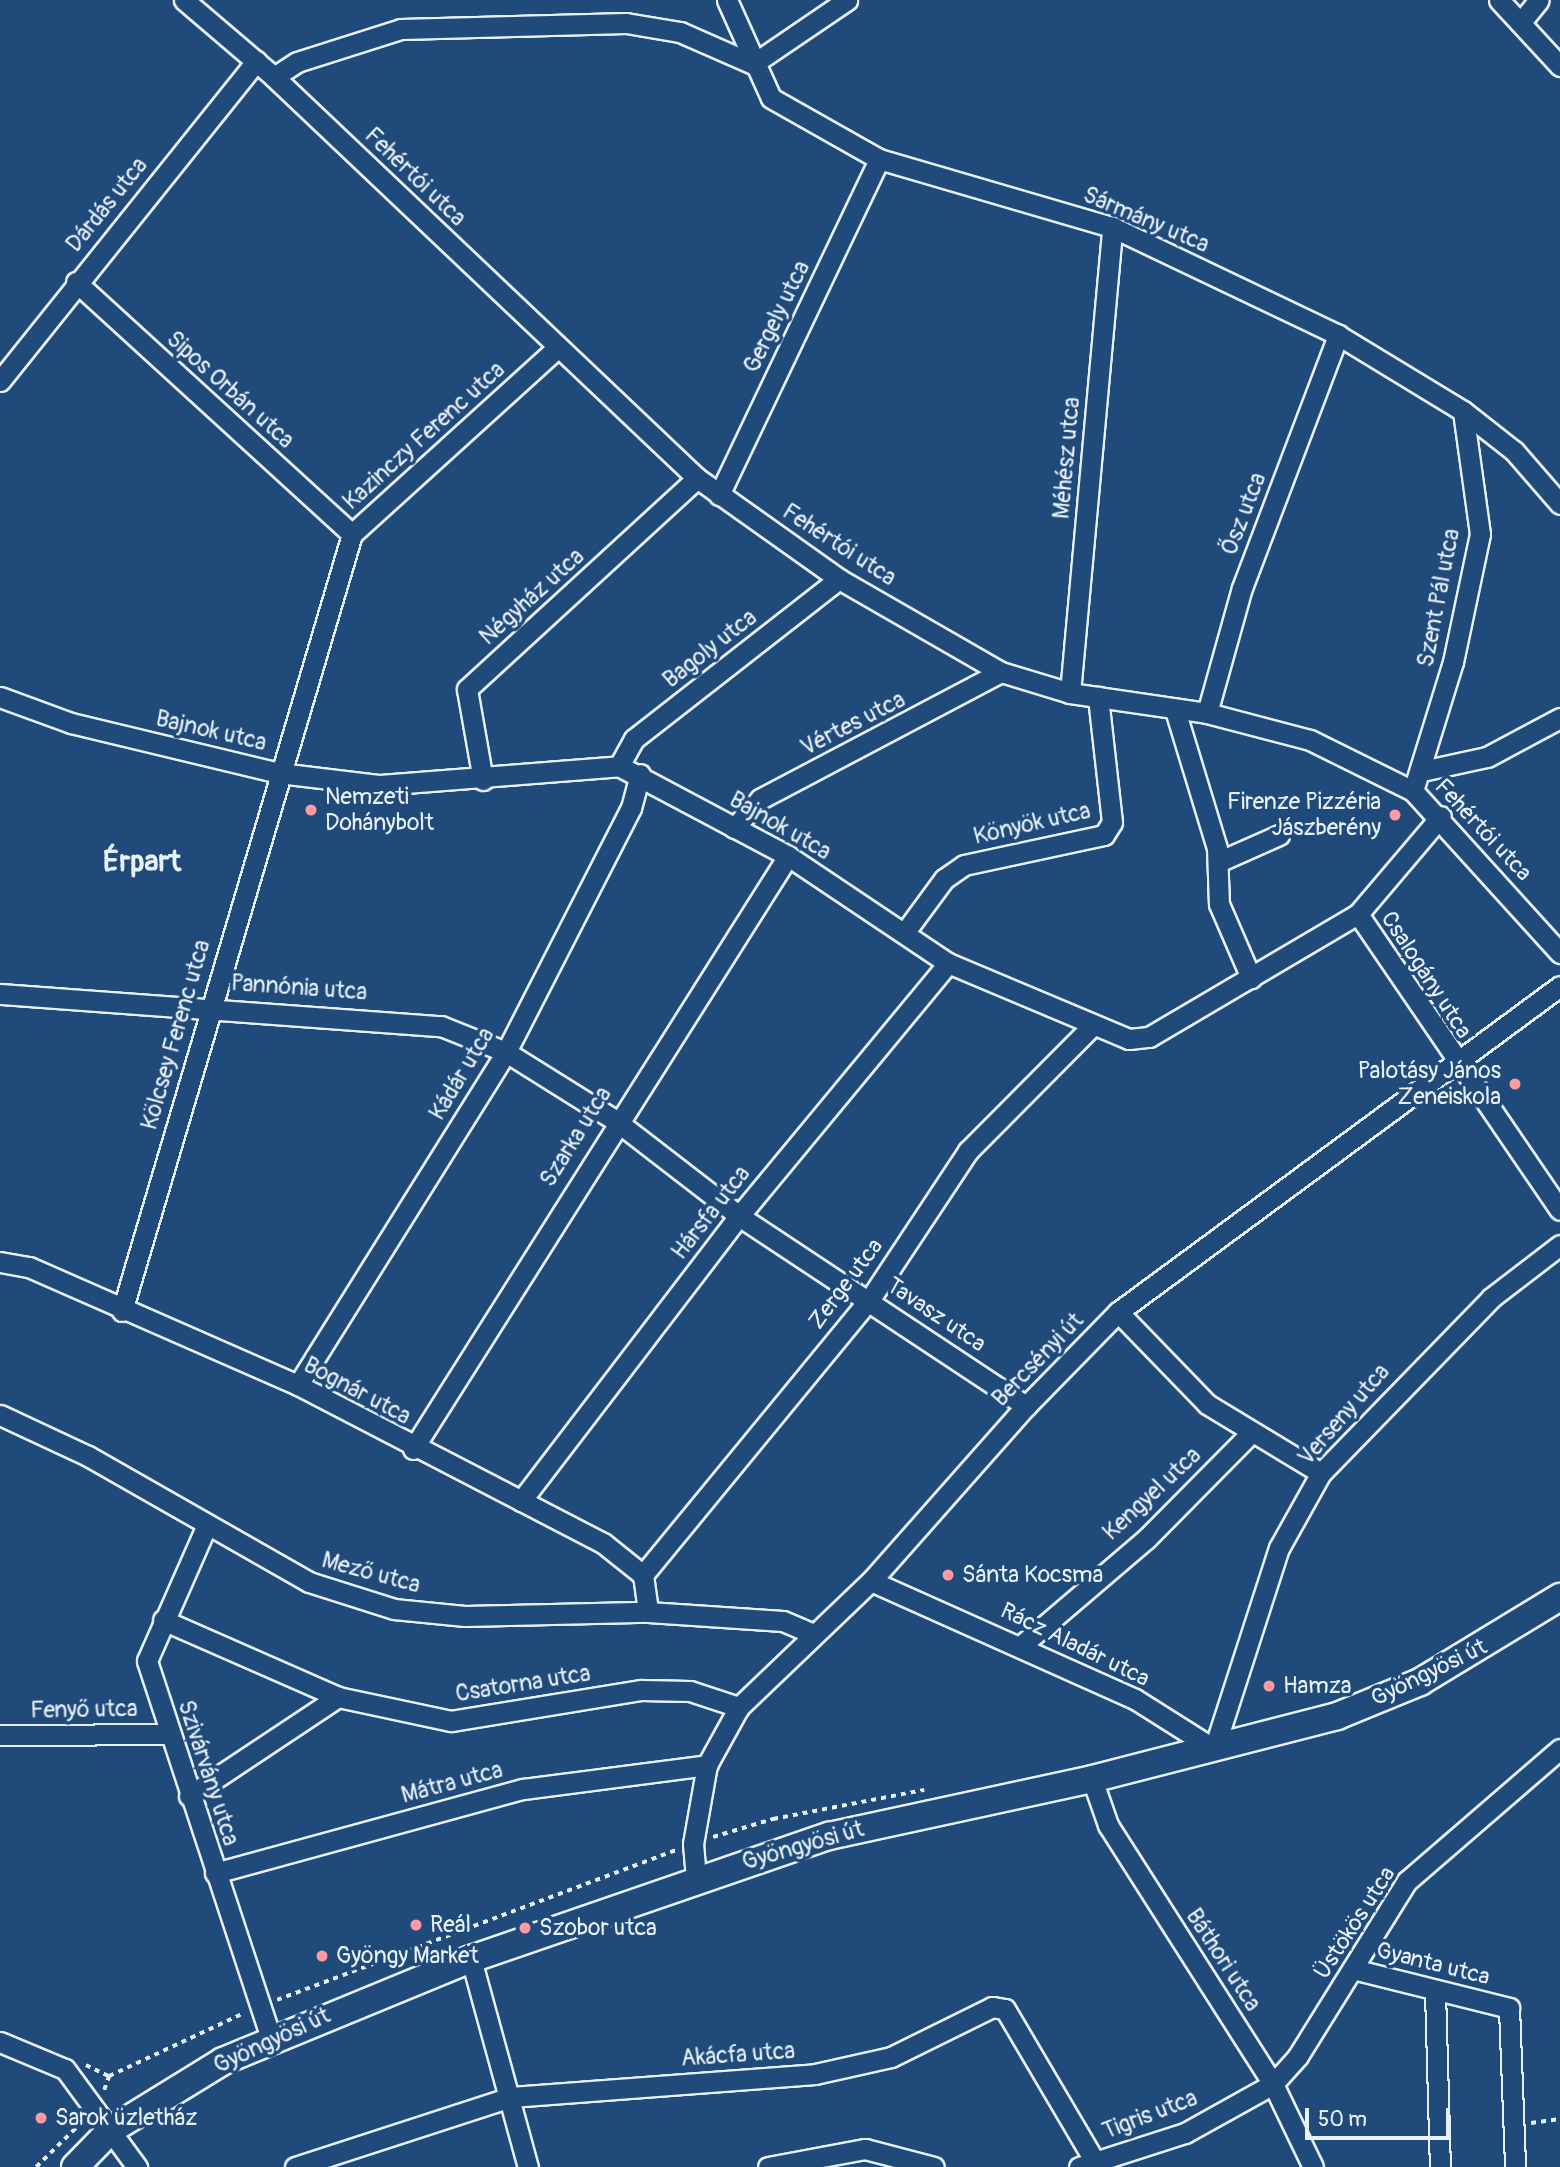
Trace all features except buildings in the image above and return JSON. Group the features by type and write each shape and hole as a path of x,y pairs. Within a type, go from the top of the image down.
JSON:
{"street":[{"name":"Fehértói utca","path":"184,0 274,77 698,478 839,579 1002,672 1070,693 1207,713 1310,740 1413,791 1441,816 1560,953"},
{"name":"Sármány utca","path":"727,0 753,64 771,98 879,159 1112,227 1338,335 1463,411 1514,450 1560,504"},
{"path":"274,77 297,62 401,30 626,23 680,32 753,64 846,0"},
{"path":"1499,0 1560,66"},
{"path":"1521,22 1539,0"},
{"name":"Dárdás utca","path":"0,381 76,282 256,61"},
{"name":"Gergely utca","path":"719,495 879,159"},
{"name":"Méhész utca","path":"1070,693 1112,227"},
{"name":"Sipos Orbán utca","path":"76,282 352,534"},
{"name":"Ősz utca","path":"1207,713 1242,588 1338,335"},
{"name":"Kazinczy Ferenc utca","path":"279,773 352,534 558,347"},
{"name":"Szent Pál utca","path":"1413,791 1422,771 1479,534 1463,411"},
{"name":"Négyház utca","path":"484,780 467,689 698,478"},
{"name":"Bagoly utca","path":"619,766 634,739 839,579"},
{"name":"Vértes utca","path":"734,828 760,799 1002,672"},
{"name":"Bajnok utca","path":"0,697 71,723 279,773 380,785 484,780 619,766 640,774 788,856 948,963 1092,1026 1129,1039 1149,1037 1358,914 1441,816"},
{"name":"Könyök utca","path":"905,932 944,879 964,865 1104,835 1112,822 1098,697"},
{"path":"1175,710 1218,862 1219,904 1251,978"},
{"path":"1422,771 1487,757 1560,718"},
{"name":"Kölcsey Ferenc utca","path":"122,1311 279,773"},
{"name":"Kádár utca","path":"298,1385 506,1052 631,808 640,774"},
{"path":"1218,862 1279,835"},
{"name":"Szarka utca","path":"413,1449 615,1120 788,856"},
{"name":"Csalogány utca","path":"1358,914 1453,1062 1560,1210"},
{"name":"Hársfa utca","path":"521,1501 739,1216 948,963"},
{"name":"Bercsényi út","path":"696,1878 693,1844 707,1765 738,1707 811,1633 871,1581 1026,1406 1118,1312 1453,1062 1560,986"},
{"name":"Pannónia utca","path":"0,994 396,1018 441,1026 506,1052"},
{"name":"Zerge utca","path":"643,1575 870,1299 968,1151 1092,1026"},
{"name":"Tavasz utca","path":"506,1052 615,1120 739,1216 870,1299 1026,1406"},
{"name":"Verseny utca","path":"1214,1749 1279,1548 1321,1473 1491,1298 1560,1245"},
{"name":"Bognár utca","path":"0,1262 29,1267 122,1311 298,1385 413,1449 603,1543 643,1575"},
{"path":"1118,1312 1207,1404 1321,1473"},
{"name":"Mező utca","path":"0,1415 88,1456 206,1527 309,1583 394,1609 465,1616 648,1612 783,1621 811,1633"},
{"name":"Kengyel utca","path":"1023,1644 1146,1539 1251,1433"},
{"name":"Szivárvány utca","path":"206,1527 163,1619 147,1661 271,2038"},
{"path":"643,1575 648,1612"},
{"name":"Rácz Aladár utca","path":"871,1581 1023,1644 1135,1699 1214,1749"},
{"name":"Gyöngyösi út","path":"75,2167 111,2130 271,2038 471,1959 696,1878 829,1836 1092,1779 1337,1716 1420,1682 1560,1597"},
{"name":"Csatorna utca","path":"163,1619 338,1697 452,1721 641,1690 690,1691 738,1707"},
{"path":"190,1796 338,1697"},
{"name":"Fenyő utca","path":"0,1735 169,1734"},
{"name":"Üstökös utca","path":"1273,2084 1353,1969 1407,1881 1560,1749"},
{"name":"Mátra utca","path":"215,1873 523,1789 707,1765"},
{"name":"Báthori utca","path":"1092,1779 1108,1825 1273,2084 1313,2167"},
{"path":"471,1959 511,2097 528,2167"},
{"name":"Gyanta utca","path":"1353,1969 1508,2008 1515,2167"},
{"path":"1435,1991 1440,2167"},
{"name":"Akácfa utca","path":"295,2167 511,2097 815,2074 891,2057 992,2007 1005,2009 1087,2165"},
{"path":"0,2042 65,2069 136,2167"},
{"name":"Tigris utca","path":"1087,2165 1185,2133 1273,2084"},
{"path":"768,2167 865,2149 934,2167"}],"path":[{"path":"1514,2125 1560,2119"}],"place":[{"name":"Nemzeti Dohánybolt","path":"311,810"},
{"name":"Firenze Pizzéria Jászberény","path":"1395,815"},
{"name":"Palotásy János Zeneiskola","path":"1515,1084"},
{"name":"Sánta Kocsma","path":"948,1575"},
{"name":"Hamza","path":"1269,1686"},
{"name":"Reál","path":"416,1925"},
{"name":"Szobor utca","path":"525,1928"},
{"name":"Gyöngy Market","path":"322,1956"},
{"name":"Sarok üzletház","path":"41,2118"}],"district":[{"name":"Érpart","path":"142,862"}]}
